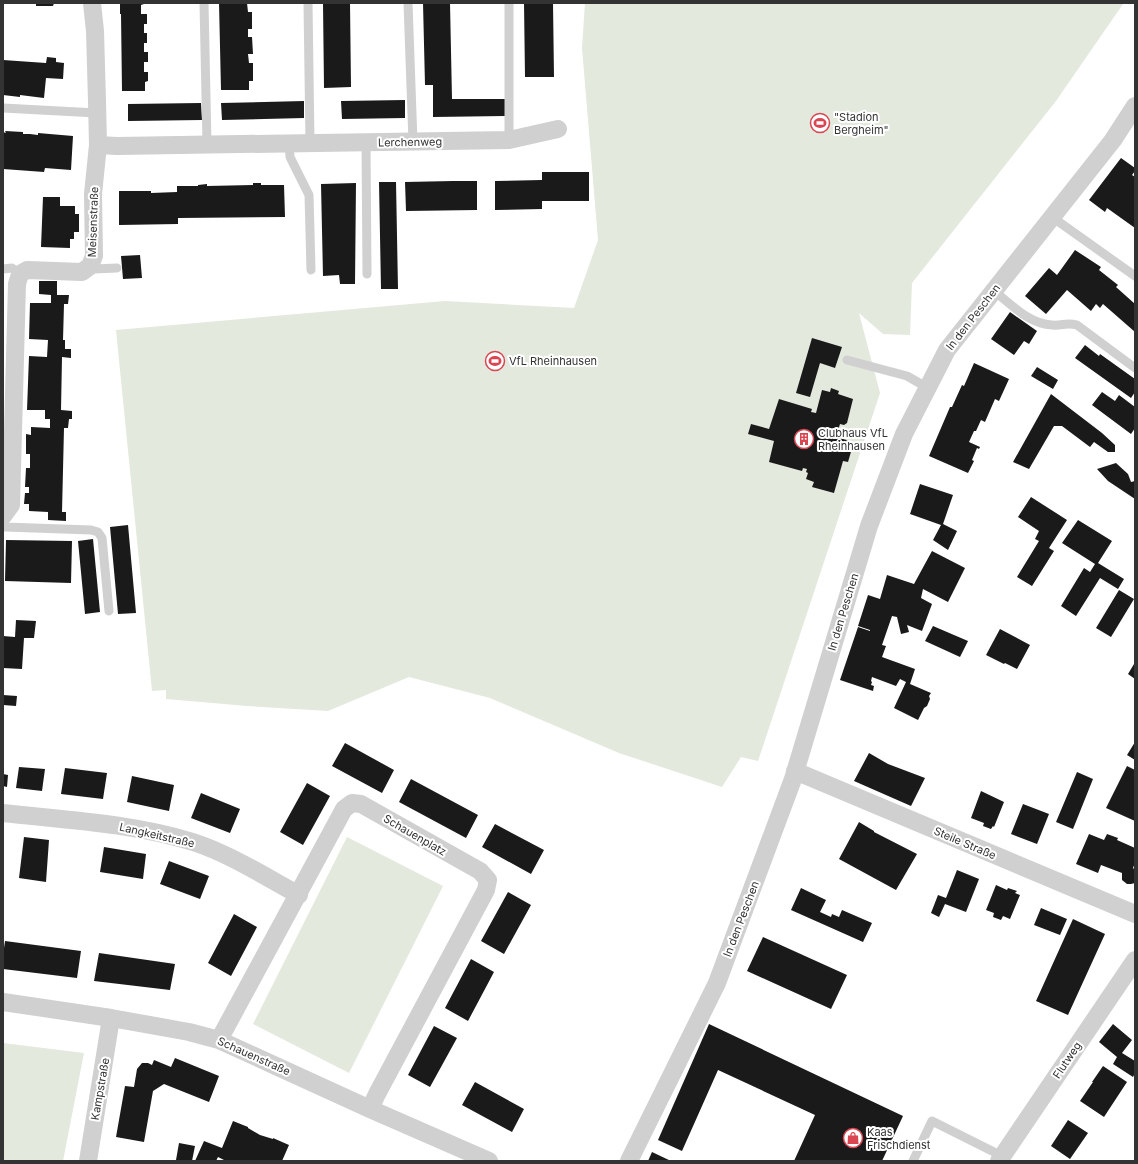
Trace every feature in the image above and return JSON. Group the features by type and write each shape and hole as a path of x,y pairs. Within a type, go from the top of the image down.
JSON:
{"street":[{"name":"Meisenstraße","path":"20,274 27,270 82,272 90,266 94,256 93,194 98,145 98,113 95,31 92,3"},
{"name":"In den Peschen","path":"629,1161 717,983 795,772 869,526 904,434 947,350 1113,140 1135,106"},
{"name":"Lerchenweg","path":"98,145 116,146 509,140 558,129"},
{"path":"3,516 11,505 8,421 17,284 20,274"},
{"name":"Steile Straße","path":"795,772 1135,914"},
{"name":"Schauenplatz","path":"219,1040 344,809 352,803 361,804 480,871 488,880 486,890 420,1012 370,1109"},
{"name":"Langkeitstraße","path":"3,814 114,825 154,832 193,842 232,858 298,895"},
{"name":"Flutweg","path":"1001,1159 1135,960"},
{"name":"Schauenstraße","path":"3,1002 111,1018 189,1032 219,1040 370,1109 489,1161"},
{"name":"Kampstraße","path":"88,1161 111,1018"}],"lane":[{"path":"204,3 207,144"},
{"path":"308,3 310,143"},
{"path":"408,3 413,142"},
{"path":"509,3 509,140"},
{"path":"3,108 98,113"},
{"path":"366,142 367,274"},
{"path":"289,143 290,157 310,195 311,270"},
{"path":"1052,217 1135,276"},
{"path":"90,266 94,269 117,268"},
{"path":"3,268 12,268 20,274"},
{"path":"994,291 1032,321 1053,325 1066,323 1077,325 1135,368"},
{"path":"847,360 907,376 928,388"},
{"path":"3,526 5,528 91,530 98,532 102,538 108,611"},
{"path":"913,1161 932,1121 1001,1159"}],"shaded area":[{"name":"VfL Rheinhausen","path":"585,3 1125,3 1056,101 912,283 910,335 883,334 859,313 880,393 758,761 741,757 722,787 619,753 490,698 409,677 328,711 166,699 166,690 152,691 116,330 445,301 574,308 598,240 582,48"},
{"path":"347,837 443,886 349,1073 253,1024"},
{"path":"3,1043 84,1053 63,1161 3,1161"}],"building":[{"path":"36,3 54,3 53,6 36,6"},
{"path":"120,3 147,3 141,5 141,14 147,14 147,24 144,24 144,33 147,33 147,43 144,43 144,52 148,52 148,62 144,62 144,72 148,72 148,81 145,82 145,91 122,91"},
{"path":"219,3 247,3 248,12 252,12 252,29 248,29 248,37 252,37 253,54 248,54 249,63 253,63 253,81 249,81 249,90 221,90"},
{"path":"323,3 350,3 351,87 324,88"},
{"path":"423,3 450,3 452,99 505,99 505,116 433,117 433,85 425,85"},
{"path":"524,3 553,3 554,77 525,77"},
{"path":"47,57 56,58 56,62 64,63 63,79 46,78 44,98 20,95 20,97 3,95 3,60 46,63"},
{"path":"405,100 405,118 342,119 341,101"},
{"path":"304,101 304,118 222,120 221,103"},
{"path":"201,103 202,120 128,121 128,104"},
{"path":"5,131 23,132 23,134 38,135 38,133 73,136 71,170 45,168 44,172 3,169 3,132 6,133"},
{"path":"1121,158 1135,168 1132,175 1135,177 1135,228 1107,208 1105,212 1089,200"},
{"path":"542,172 589,172 589,201 542,201 542,209 495,210 495,181 542,180"},
{"path":"477,181 477,210 406,211 405,182"},
{"path":"379,182 396,182 398,289 381,289"},
{"path":"253,183 261,183 261,185 284,185 285,217 178,218 178,224 119,225 119,191 151,191 151,193 177,192 177,186 198,186 207,184 207,186 253,185"},
{"path":"356,183 355,284 340,284 339,275 323,276 321,184"},
{"path":"43,197 60,197 60,206 75,206 75,214 79,214 79,232 74,232 74,239 70,239 70,248 41,247"},
{"path":"1075,250 1101,267 1099,270 1118,285 1116,287 1135,304 1135,332 1103,304 1100,308 1096,304 1091,311 1067,290 1046,314 1025,296 1049,268 1057,275"},
{"path":"140,255 142,278 123,279 121,256"},
{"path":"39,281 57,281 57,295 69,295 68,304 64,304 63,340 65,340 65,349 71,349 71,358 62,357 61,410 72,411 72,419 69,419 68,428 64,428 62,512 66,512 66,521 48,520 48,512 29,511 29,504 24,504 25,493 29,493 29,487 25,487 26,468 30,468 30,454 26,454 26,434 31,435 31,427 50,428 50,419 45,419 45,410 27,410 29,356 47,357 48,340 29,339 30,303 51,303 51,295 39,294"},
{"path":"1010,312 1037,331 1029,344 1024,341 1014,355 991,339"},
{"path":"812,338 842,347 835,368 820,363 810,397 796,393"},
{"path":"1085,345 1099,356 1100,354 1135,379 1135,392 1131,398 1075,358"},
{"path":"974,363 1009,379 999,401 995,399 985,422 981,420 969,442 980,447 979,449 977,448 972,460 974,461 968,473 929,456 950,407 952,407 962,385 964,386"},
{"path":"1037,367 1058,380 1053,389 1031,376"},
{"name":"Clubhaus VfL Rheinhausen","path":"831,388 839,391 838,394 853,399 847,423 844,425 840,424 836,437 850,441 853,445 848,462 843,461 834,493 812,487 814,482 806,479 808,473 806,472 807,469 803,468 802,471 769,462 774,441 748,434 751,424 769,429 779,399 812,409 811,412 816,413 822,390 830,392"},
{"path":"1102,392 1115,401 1119,395 1135,407 1135,428 1131,434 1092,405"},
{"path":"1051,394 1102,433 1115,445 1115,452 1108,452 1094,442 1090,447 1062,426 1054,426 1029,469 1013,462"},
{"path":"1116,463 1128,474 1131,482 1135,481 1135,499 1108,481 1097,469"},
{"path":"920,484 953,495 943,524 957,531 948,550 933,540 941,525 910,514"},
{"path":"1031,497 1067,520 1049,548 1054,551 1032,586 1017,577 1039,541 1035,539 1039,531 1018,517"},
{"path":"1078,520 1112,541 1098,563 1124,579 1118,589 1100,578 1076,616 1061,606 1084,568 1090,572 1095,564 1062,543"},
{"path":"128,525 136,613 118,614 110,527"},
{"path":"93,539 100,612 85,614 78,541"},
{"path":"6,540 72,541 71,583 5,581"},
{"path":"932,551 965,568 948,602 923,589 921,598 932,604 922,631 907,625 909,632 901,634 897,617 892,616 882,645 886,646 882,657 915,669 910,684 931,693 927,706 924,708 918,720 894,708 906,682 900,679 896,686 872,677 871,685 874,686 873,691 840,680 858,627 870,631 858,626 868,595 880,599 887,575 914,584"},
{"path":"1119,590 1134,599 1111,637 1096,628"},
{"path":"16,620 36,621 34,638 24,638 22,669 3,668 3,636 15,637"},
{"path":"933,626 968,641 960,657 925,641"},
{"path":"1000,629 1030,645 1017,669 986,655"},
{"path":"1134,664 1135,665 1135,679 1128,674"},
{"path":"3,695 17,696 16,706 3,705"},
{"path":"1135,742 1135,760 1127,755"},
{"path":"345,743 394,770 382,793 332,766"},
{"path":"869,753 888,764 925,778 911,806 854,781"},
{"path":"1127,766 1135,770 1135,821 1106,808"},
{"path":"19,767 45,769 42,791 16,788"},
{"path":"65,768 107,773 103,799 61,794"},
{"path":"1077,772 1093,779 1073,829 1056,822"},
{"path":"3,774 8,775 7,787 3,786"},
{"path":"132,776 174,785 169,811 127,802"},
{"path":"411,779 478,815 466,838 399,802"},
{"path":"307,783 330,796 303,845 280,832"},
{"path":"981,791 1004,802 994,827 993,826 991,829 983,826 984,823 971,818"},
{"path":"201,793 240,809 230,833 191,818"},
{"path":"1023,804 1049,814 1037,844 1011,834"},
{"path":"859,822 874,832 917,854 896,890 839,859"},
{"path":"495,824 544,850 531,874 482,847"},
{"path":"1089,834 1104,840 1107,834 1118,838 1117,840 1135,848 1135,863 1133,868 1135,870 1135,883 1127,884 1122,880 1122,873 1101,865 1098,873 1076,864"},
{"path":"24,837 49,840 46,882 19,878"},
{"path":"104,847 146,854 143,879 100,872"},
{"path":"169,861 209,876 200,899 160,884"},
{"path":"957,870 979,879 966,912 945,904 939,917 931,913 938,895 946,898"},
{"path":"996,885 1007,890 1008,888 1017,891 1015,893 1020,895 1010,919 1003,916 1001,920 993,917 994,913 986,910"},
{"path":"801,888 826,900 820,912 831,917 832,914 839,917 842,910 872,923 863,942 791,910"},
{"path":"508,892 531,905 504,954 481,941"},
{"path":"1041,908 1067,919 1060,935 1034,925"},
{"path":"234,914 257,927 231,976 208,963"},
{"path":"1073,919 1105,934 1068,1015 1036,1001"},
{"path":"763,937 847,975 831,1009 747,971"},
{"path":"5,941 81,951 77,978 3,969"},
{"path":"99,953 175,964 170,990 94,981"},
{"path":"471,959 494,972 468,1021 445,1008"},
{"path":"709,1024 903,1116 882,1161 794,1161 815,1115 718,1070 682,1151 658,1140"},
{"path":"1113,1024 1132,1040 1122,1053 1135,1061 1135,1073 1133,1077 1113,1064 1117,1057 1099,1042"},
{"path":"434,1026 457,1038 430,1087 408,1075"},
{"path":"175,1058 219,1076 209,1102 164,1084 153,1091 144,1142 116,1137 125,1086 134,1087 137,1069 142,1063 152,1065 154,1060 171,1067"},
{"path":"1103,1066 1127,1082 1104,1117 1080,1101"},
{"path":"475,1082 524,1109 512,1132 462,1105"},
{"path":"1068,1120 1088,1133 1070,1159 1051,1146"},
{"path":"233,1121 248,1127 260,1135 273,1138 289,1145 282,1161 226,1161 218,1157 216,1161 195,1161 204,1141 222,1148"},
{"path":"179,1143 195,1146 192,1161 176,1160"},
{"path":"652,1152 671,1161 648,1161"}],"place":[{"name":"\"Stadion Bergheim\"","path":"820,123"},
{"name":"VfL Rheinhausen","path":"495,361"},
{"name":"Clubhaus VfL Rheinhausen","path":"804,439"},
{"name":"Kaas Frischdienst","path":"853,1138"}]}
